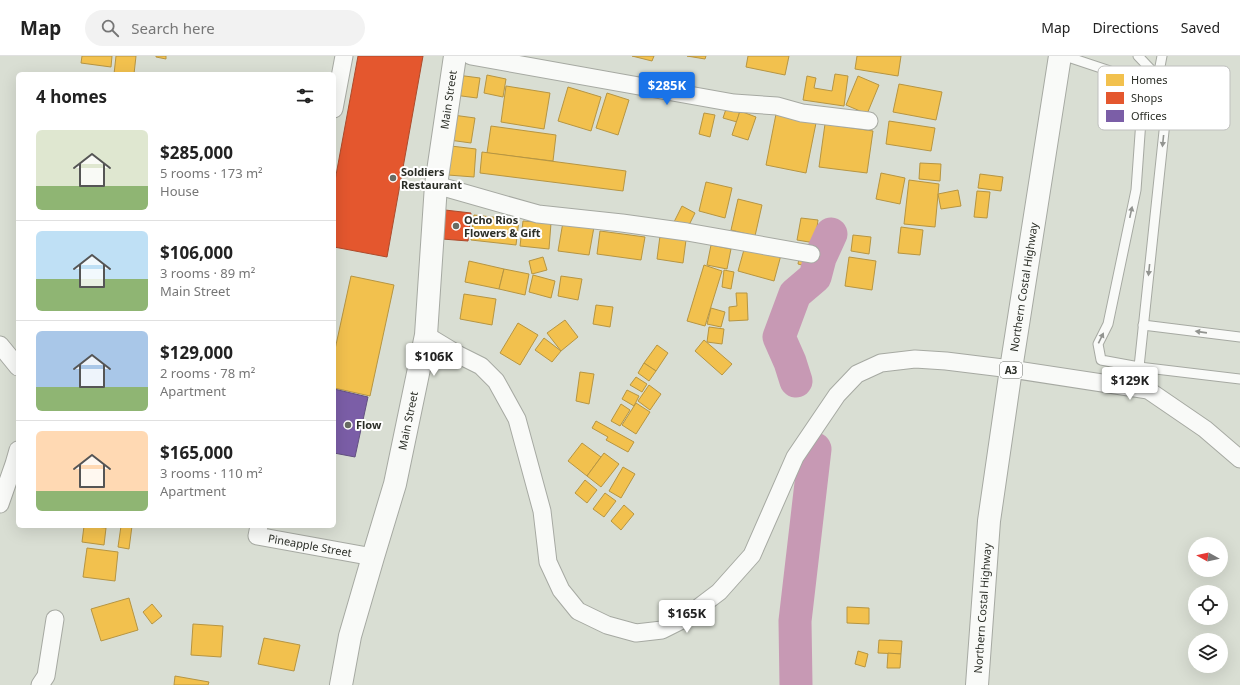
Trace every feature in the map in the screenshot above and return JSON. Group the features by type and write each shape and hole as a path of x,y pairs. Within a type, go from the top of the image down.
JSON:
{"street":[{"path":"336,98 344,56"},
{"name":"Main Street","path":"341,685 350,636 395,484 426,335 436,185 455,56"},
{"path":"471,56 734,103 777,106 802,112 869,121"},
{"name":"Northern Costal Highway","path":"977,685 988,521 1060,56"},
{"path":"436,185 538,214 688,232 811,254"},
{"path":"426,335 459,355 481,366 496,381 517,419 542,511 548,562 561,590 578,611 607,625 636,633 662,630 682,620 719,592 752,555 795,457 837,395 857,374 881,363 915,359 946,361 1011,369 1148,390 1205,429 1240,459"},
{"path":"0,345 16,365"},
{"path":"0,504 16,457"},
{"name":"Pineapple Street","path":"259,528 257,536 373,557"},
{"path":"40,685 46,676 55,619"}],"lane":[{"path":"1065,56 1098,67"},
{"path":"1138,56 1148,66"},
{"path":"1140,130 1136,190 1108,324 1098,344 1101,360 1139,367 1240,379"},
{"path":"1139,367 1164,130"},
{"path":"1143,324 1240,337"}],"building: Homes":[{"path":"82,56 112,56 111,67 81,63"},
{"path":"116,56 136,56 134,72 114,72"},
{"path":"166,56 166,59 156,57"},
{"path":"632,56 654,56 652,61"},
{"path":"687,56 706,56 705,59"},
{"path":"748,56 789,56 785,75 746,67"},
{"path":"857,56 901,56 898,76 855,69"},
{"path":"835,74 848,76 844,106 803,100 807,76 816,78 814,88 832,91"},
{"path":"457,75 480,78 477,98 454,95"},
{"path":"487,75 506,79 503,97 484,93"},
{"path":"858,76 879,85 867,114 846,105"},
{"path":"899,84 942,92 936,120 893,112"},
{"path":"506,86 550,93 544,129 501,122"},
{"path":"568,87 601,97 591,131 558,121"},
{"path":"607,93 629,100 618,135 596,128"},
{"path":"728,103 741,107 737,122 723,118"},
{"path":"740,111 756,117 748,140 732,135"},
{"path":"704,113 715,115 710,137 699,134"},
{"path":"776,114 816,123 806,173 766,165"},
{"path":"453,115 475,118 471,143 449,140"},
{"path":"889,121 935,128 931,151 886,144"},
{"path":"825,124 873,131 867,173 819,167"},
{"path":"491,126 556,135 553,161 487,153"},
{"path":"451,146 476,149 474,177 448,175"},
{"path":"482,152 626,171 623,191 480,173"},
{"path":"920,163 941,164 940,181 919,179"},
{"path":"881,173 905,178 900,204 876,199"},
{"path":"980,174 1003,177 1001,191 978,188"},
{"path":"909,180 939,184 935,227 904,224"},
{"path":"706,182 732,188 725,218 699,211"},
{"path":"958,190 961,206 941,209 938,194"},
{"path":"977,191 990,192 987,218 974,217"},
{"path":"738,199 762,205 755,236 731,230"},
{"path":"682,206 695,213 687,229 674,222"},
{"path":"474,215 519,220 516,245 471,240"},
{"path":"801,218 818,220 815,243 797,240"},
{"path":"523,221 551,223 549,249 520,246"},
{"path":"563,222 594,227 589,255 558,251"},
{"path":"901,227 923,230 920,255 898,253"},
{"path":"600,231 645,237 641,260 597,254"},
{"path":"853,235 871,237 869,254 851,251"},
{"path":"660,236 686,240 683,263 657,259"},
{"path":"711,245 731,249 727,269 707,265"},
{"path":"745,246 781,255 774,281 738,271"},
{"path":"800,253 820,258 817,269 798,264"},
{"path":"543,257 547,270 532,274 529,261"},
{"path":"849,257 876,261 872,290 845,286"},
{"path":"469,261 504,269 499,289 465,282"},
{"path":"704,265 722,271 705,326 687,321"},
{"path":"504,269 529,274 525,295 499,289"},
{"path":"724,270 734,272 731,289 722,287"},
{"path":"533,275 555,281 551,298 529,292"},
{"path":"351,276 394,285 370,396 336,388 336,345"},
{"path":"561,276 582,279 578,300 558,296"},
{"path":"736,293 747,293 748,320 729,321 729,307 737,306"},
{"path":"464,294 496,299 492,325 460,319"},
{"path":"596,305 613,307 610,327 593,324"},
{"path":"711,308 725,312 721,327 707,324"},
{"path":"565,320 578,337 561,351 547,333"},
{"path":"518,323 538,335 520,365 500,353"},
{"path":"709,327 724,329 722,344 707,342"},
{"path":"544,338 561,351 552,362 535,350"},
{"path":"704,340 732,364 722,375 695,351"},
{"path":"657,345 668,353 656,371 644,363"},
{"path":"644,363 656,371 649,381 638,373"},
{"path":"580,372 594,374 589,404 576,401"},
{"path":"636,377 647,384 642,392 630,385"},
{"path":"649,385 661,394 650,410 638,401"},
{"path":"627,390 639,396 634,406 622,399"},
{"path":"636,403 650,412 636,434 622,425"},
{"path":"621,404 630,410 620,426 611,421"},
{"path":"596,421 634,442 628,452 606,440 608,437 592,428"},
{"path":"582,443 601,457 587,476 568,461"},
{"path":"604,453 619,464 601,487 587,476"},
{"path":"623,467 635,474 621,498 609,491"},
{"path":"585,480 597,490 587,503 575,493"},
{"path":"605,493 616,501 604,517 593,509"},
{"path":"624,505 634,514 621,530 611,521"},
{"path":"84,528 106,528 104,545 82,542"},
{"path":"121,528 132,528 129,549 118,547"},
{"path":"87,548 118,552 115,581 83,577"},
{"path":"129,598 138,630 101,641 91,609"},
{"path":"152,604 162,616 152,624 143,612"},
{"path":"847,607 869,608 869,624 847,623"},
{"path":"193,624 223,626 221,657 191,655"},
{"path":"264,638 300,645 294,671 258,664"},
{"path":"879,640 902,641 901,654 878,653"},
{"path":"858,651 868,654 865,667 855,664"},
{"path":"888,653 901,654 900,668 887,668"},
{"path":"175,676 209,682 208,685 174,685"}],"building: Shops":[{"path":"358,56 423,56 387,257 336,247 336,175"},
{"name":"Ocho Rios Flowers & Gift","path":"445,210 471,213 468,241 442,239"}],"building: Offices":[{"name":"Flow","path":"336,389 368,397 355,457 336,453"}],"waterway":[{"path":"796,381 790,362 779,337 795,294 815,277 820,258 831,234"},
{"path":"796,685 795,621 815,449"}],"place":[{"name":"Soldiers Restaurant","path":"393,178"},
{"name":"Ocho Rios Flowers & Gift","path":"456,226"},
{"name":"Flow","path":"348,425"}]}
